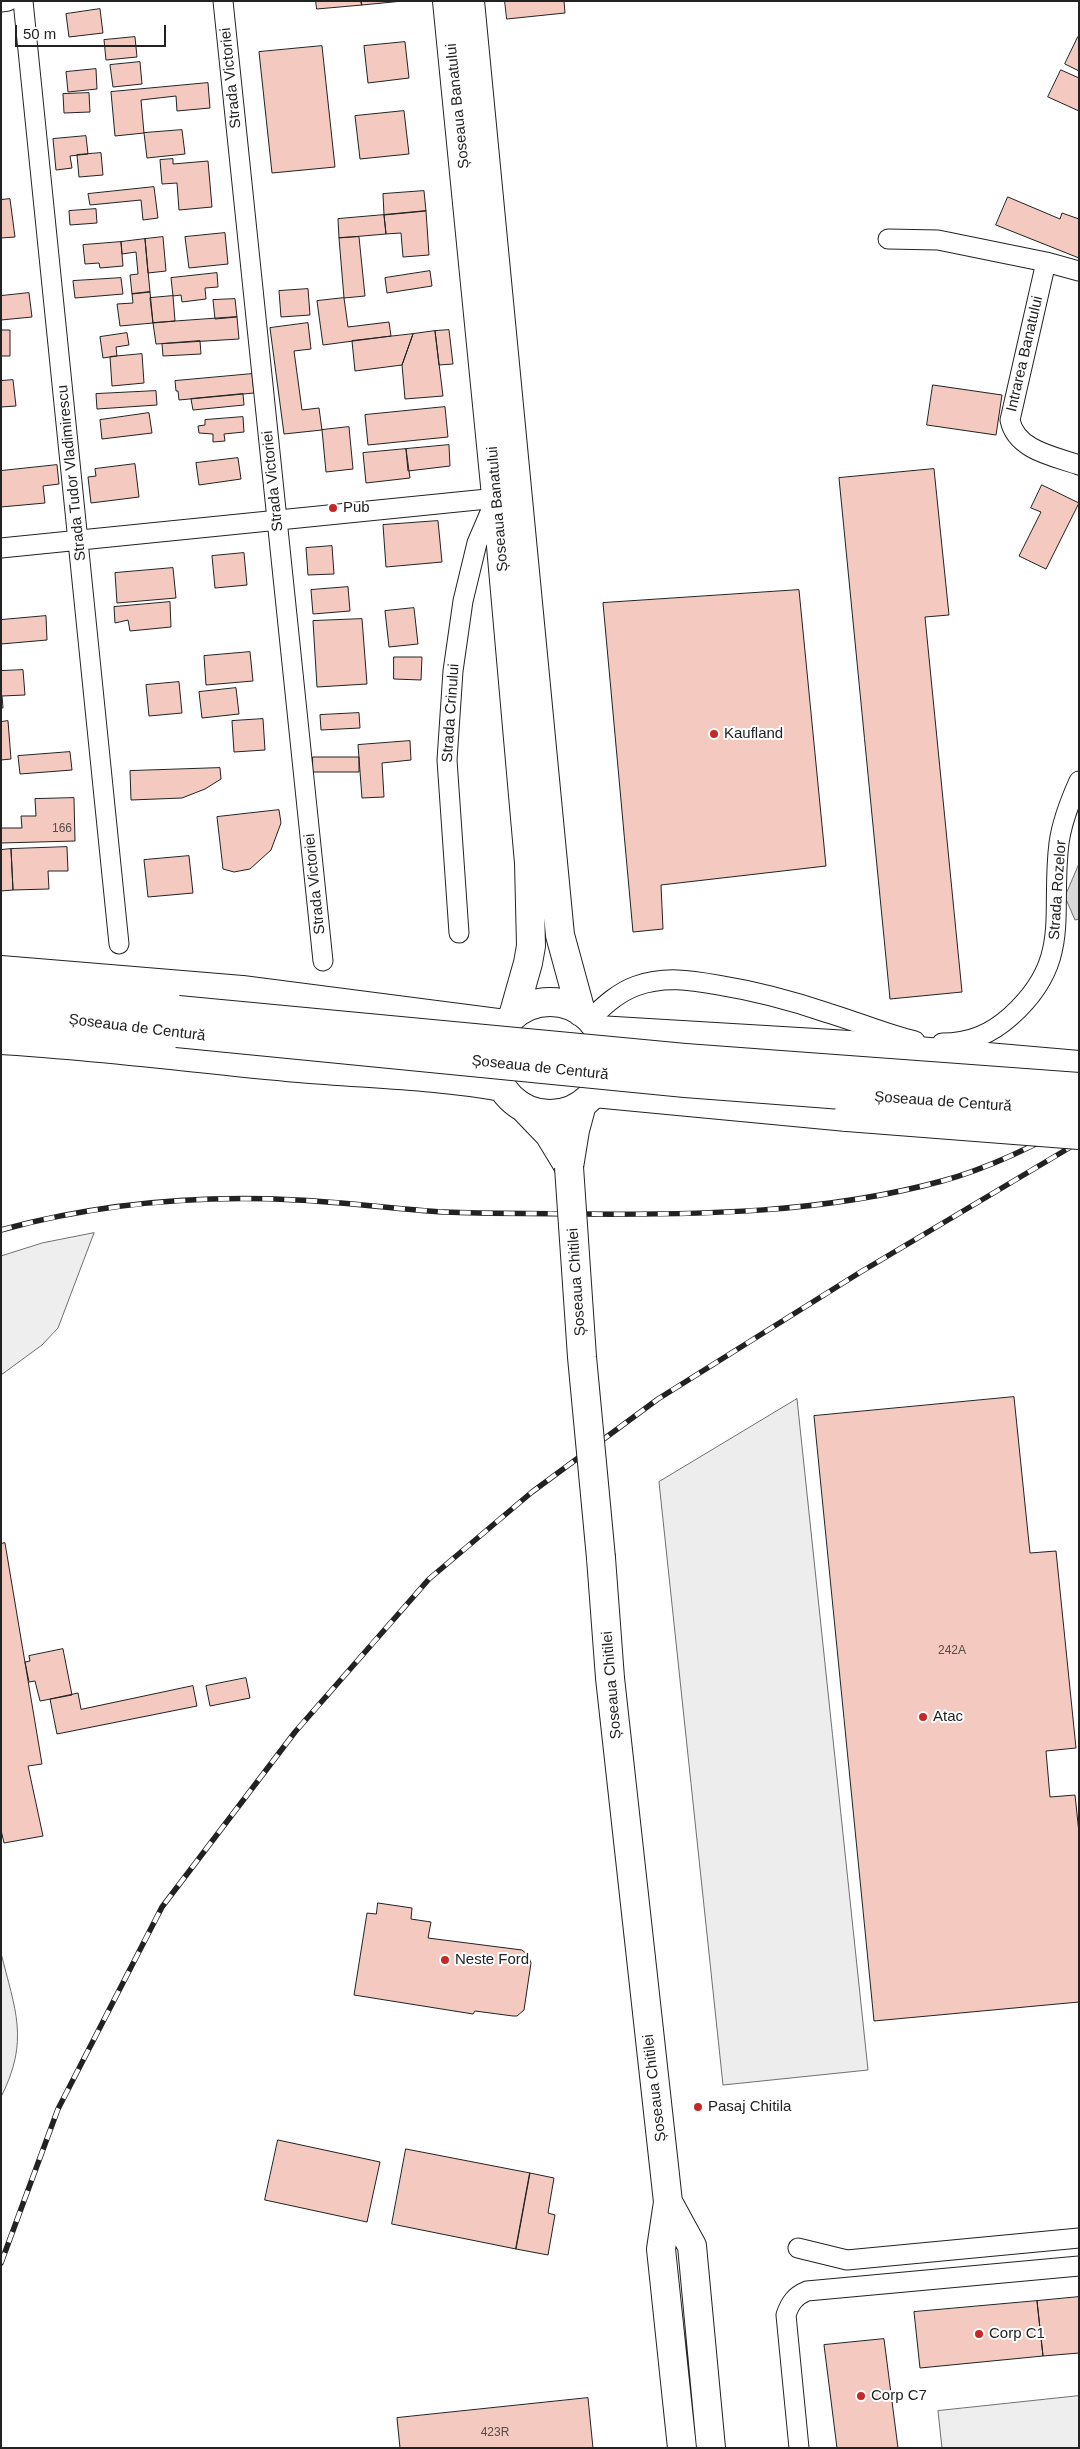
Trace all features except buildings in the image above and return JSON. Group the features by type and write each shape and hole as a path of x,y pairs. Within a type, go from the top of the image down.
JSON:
{"main road":[{"name":"Șoseaua Banatului","path":"447,1 560,934 590,1020"},
{"name":"Șoseaua Banatului","path":"470,1 508,497 529,863 531,946 528,963 509,1020"},
{"path":"1,970 242,990 509,1020"},
{"name":"Șoseaua de Centură","path":"1,991 178,1022 686,1083 1079,1113"},
{"path":"553,1003 568,1005 590,1020 603,1042 605,1069 588,1099 560,1114 547,1114 525,1109 516,1103 502,1087 498,1079 494,1060 496,1041 509,1020 525,1008 553,1003"},
{"name":"Șoseaua de Centură","path":"1,1014 178,1022 1079,1086"},
{"path":"590,1020 849,1045 1079,1064"},
{"path":"1,1040 98,1046 298,1068 461,1080 502,1087"},
{"path":"588,1099 1079,1135"},
{"name":"Șoseaua Chitilei","path":"588,1099 575,1130 569,1166 582,1357 612,1697 668,2202 662,2249 682,2448"},
{"name":"Șoseaua Chitilei","path":"525,1109 548,1134 569,1166"},
{"name":"Șoseaua Chitilei","path":"668,2202 692,2246 712,2448"},
{"path":"667,2302 697,2298"}],"street":[{"path":"1,2 8,1"},
{"name":"Strada Tudor Vladimirescu","path":"23,1 119,944"},
{"name":"Strada Victoriei","path":"223,1 323,961"},
{"path":"888,239 938,240 1046,262 1079,271"},
{"name":"Intrarea Banatului","path":"1046,262 1010,420 1014,435 1020,441 1035,449 1079,465"},
{"path":"1,548 508,497"},
{"name":"Strada Crinului","path":"458,933 447,760 453,671 463,601 477,543 508,497"},
{"name":"Strada Rozelor","path":"590,1020 611,999 635,986 668,979 687,980 742,989 793,1002 878,1031 920,1042 969,1041 1004,1022 1036,990 1047,971 1056,940 1060,842 1065,816 1079,781"},
{"path":"798,2248 847,2260 1079,2238"},
{"path":"798,2448 786,2315 790,2303 799,2294 807,2290 1079,2266"}],"shaded area":[{"path":"1079,864 1079,919 1075,920 1065,897"},
{"path":"94,1233 58,1328 42,1345 1,1375 1,1256 42,1243"},
{"path":"797,1399 868,2070 723,2085 659,1482"},
{"path":"1,1953 15,2009 17,2041 10,2077 1,2097"},
{"path":"1079,2396 1079,2448 942,2448 938,2411"}],"railway":[{"path":"1,1230 73,1214 147,1203 185,1200 296,1200 444,1212 496,1213 673,1214 808,1206 898,1192 960,1176 1012,1155 1079,1122"},
{"path":"1,2263 58,2109 162,1907 295,1732 429,1579 532,1492 658,1399 859,1273 1079,1142"}],"place":[{"name":"Pub","path":"333,508"},
{"name":"Kaufland","path":"714,734"},
{"name":"Atac","path":"923,1717"},
{"name":"Neste Ford","path":"445,1960"},
{"name":"Pasaj Chitila","path":"698,2107"},
{"name":"Corp C1","path":"979,2334"},
{"name":"Corp C7","path":"861,2396"}]}
